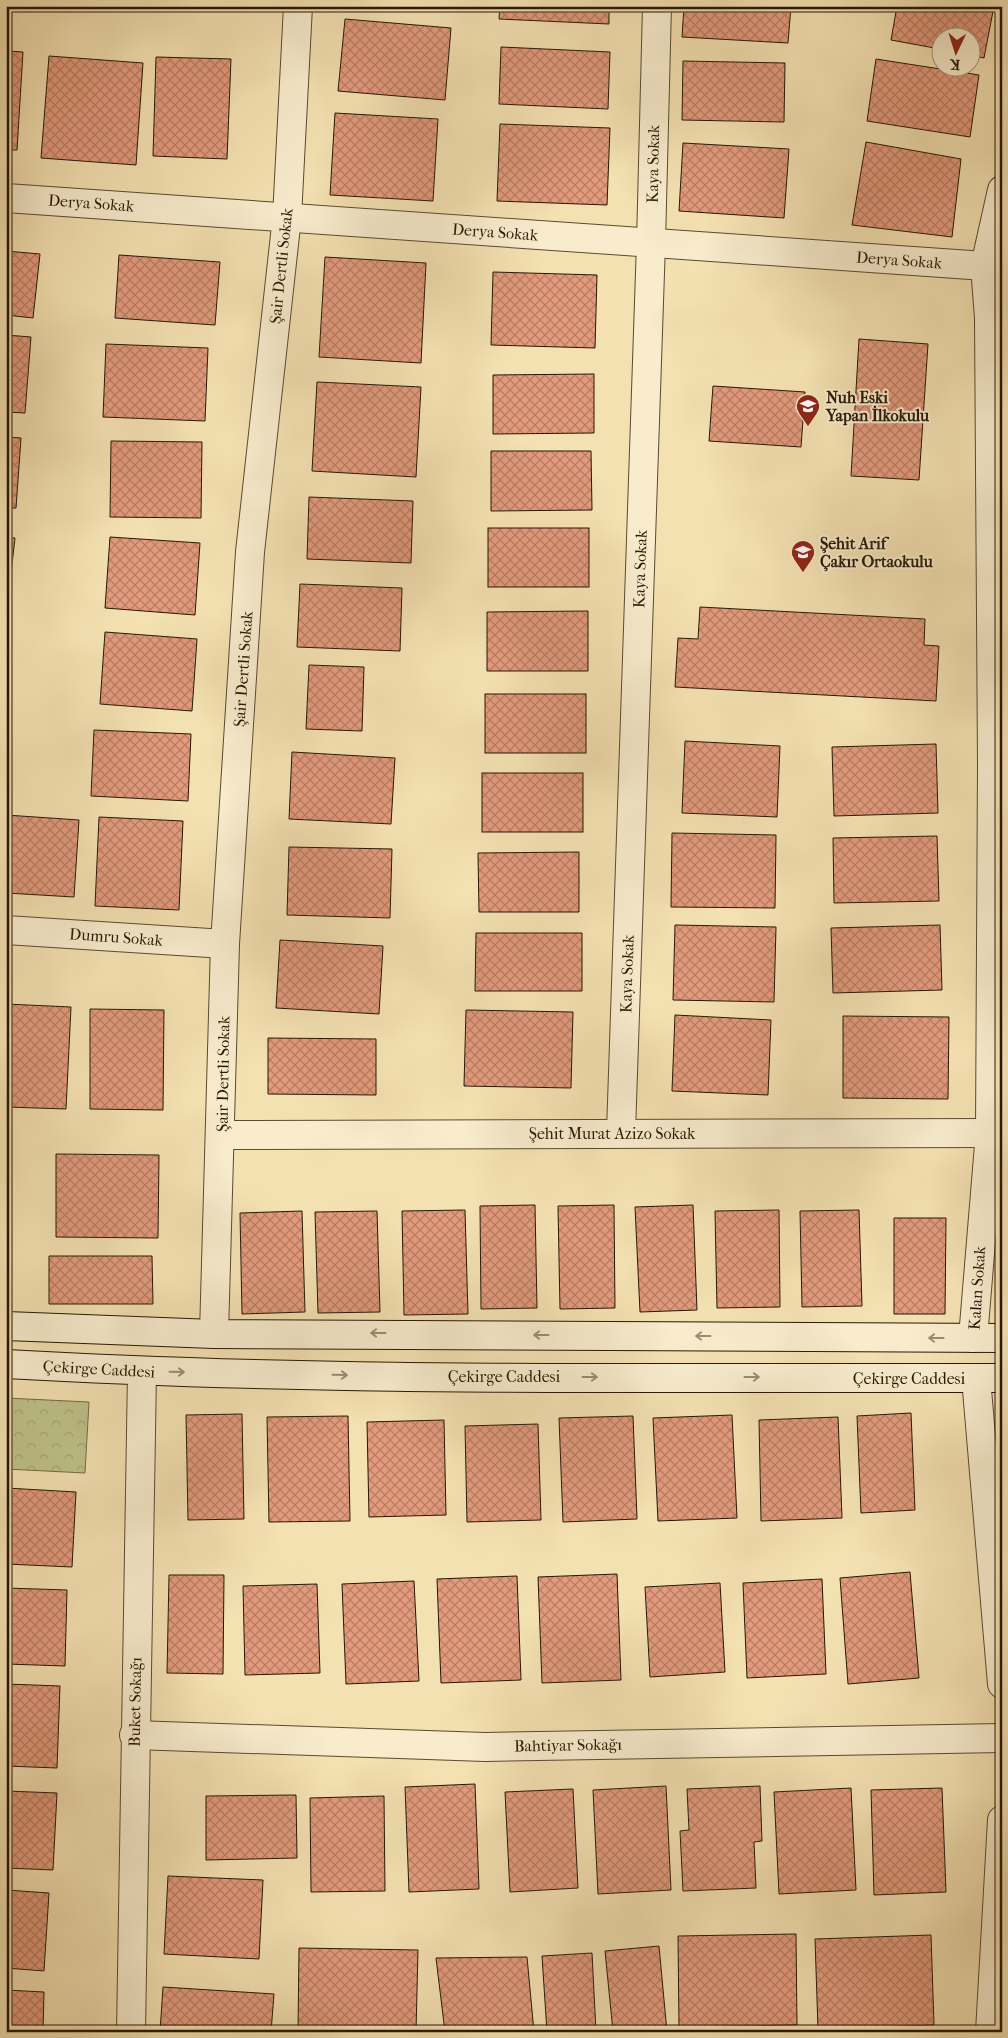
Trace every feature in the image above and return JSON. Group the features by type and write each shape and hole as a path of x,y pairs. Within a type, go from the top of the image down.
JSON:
{"street":[{"name":"Şair Dertli Sokak","path":"214,1334 225,944 250,552 287,217 298,6"},
{"name":"Kaya Sokak","path":"621,1132 652,243 657,6"},
{"name":"Kalan Sokak","path":"974,1338 996,1133 996,318 984,266 1002,190"},
{"name":"Derya Sokak","path":"6,198 984,266"},
{"name":"Dumru Sokak","path":"6,930 225,944"},
{"name":"Şehit Murat Azizo Sokak","path":"221,1135 621,1132 996,1133"},
{"path":"6,1326 214,1334 367,1333 1002,1338"},
{"name":"Çekirge Caddesi","path":"6,1364 142,1372 370,1376 989,1378"},
{"name":"Buket Sokağı","path":"131,2032 134,1735 142,1372"},
{"path":"989,1378 1002,1684"},
{"name":"Bahtiyar Sokağı","path":"134,1735 485,1747 1002,1738"},
{"path":"990,2032 1002,1820"}],"green space":[{"path":"6,1398 89,1402 85,1473 6,1469"}],"building":[{"path":"400,6 459,6 459,9"},
{"path":"500,6 609,6 609,24 499,19"},
{"path":"684,6 791,6 788,43 682,37"},
{"path":"897,6 994,6 984,58 980,57 980,28 930,28 930,47 891,40"},
{"path":"345,19 451,28 445,100 338,91"},
{"path":"501,47 610,52 608,109 499,104"},
{"path":"6,51 23,52 17,150 6,150"},
{"path":"49,56 143,63 136,165 41,158"},
{"path":"156,57 231,59 227,159 153,156"},
{"path":"876,59 930,67 930,78 979,78 970,137 867,121"},
{"path":"683,61 785,63 784,122 682,120"},
{"path":"335,113 438,119 433,201 330,195"},
{"path":"500,124 610,128 607,205 497,201"},
{"path":"866,142 961,159 952,237 852,225"},
{"path":"683,143 789,149 784,218 679,211"},
{"path":"6,251 40,254 33,318 6,315"},
{"path":"119,255 220,262 215,325 115,318"},
{"path":"325,257 426,263 421,363 319,357"},
{"path":"493,272 597,275 595,348 491,345"},
{"path":"6,335 31,337 25,413 6,412"},
{"path":"859,339 928,344 919,480 851,476"},
{"path":"106,344 208,348 205,421 103,417"},
{"path":"594,374 594,433 493,434 493,375"},
{"path":"317,382 421,387 416,477 312,471"},
{"path":"713,386 805,392 801,447 709,441"},
{"path":"6,437 21,438 16,508 6,508"},
{"path":"111,441 202,442 201,518 110,517"},
{"path":"491,451 591,451 592,510 491,511"},
{"path":"309,497 413,501 411,563 307,559"},
{"path":"488,528 589,528 589,587 488,587"},
{"path":"6,537 15,538 7,608 6,608"},
{"path":"110,537 200,543 195,615 105,608"},
{"path":"300,584 402,588 400,651 297,647"},
{"path":"700,607 925,619 924,645 939,646 936,701 675,687 678,638 698,639"},
{"path":"588,611 588,671 487,671 487,612"},
{"path":"105,632 197,639 192,711 100,704"},
{"path":"309,665 364,667 362,731 306,729"},
{"path":"485,694 586,694 586,753 485,753"},
{"path":"94,730 191,734 188,801 91,796"},
{"path":"685,741 780,746 777,817 682,813"},
{"path":"936,744 938,813 834,816 832,747"},
{"path":"292,752 395,758 391,824 289,819"},
{"path":"482,773 583,773 583,832 482,832"},
{"path":"6,815 79,820 74,897 6,893"},
{"path":"99,817 183,821 179,910 95,906"},
{"path":"672,833 776,835 775,908 671,907"},
{"path":"937,836 939,901 834,903 833,838"},
{"path":"289,847 392,849 390,918 287,915"},
{"path":"579,852 579,912 479,912 478,853"},
{"path":"675,925 776,927 774,1002 673,1000"},
{"path":"940,925 942,990 833,993 831,928"},
{"path":"476,933 582,933 582,991 475,991"},
{"path":"280,940 383,946 379,1014 276,1008"},
{"path":"6,1004 71,1007 66,1109 6,1107"},
{"path":"90,1009 164,1010 163,1110 90,1109"},
{"path":"466,1010 573,1012 571,1088 464,1086"},
{"path":"675,1015 771,1020 768,1095 672,1091"},
{"path":"843,1016 949,1017 948,1099 843,1098"},
{"path":"268,1038 376,1039 376,1095 268,1094"},
{"path":"56,1154 159,1155 158,1238 56,1237"},
{"path":"535,1205 537,1308 481,1309 480,1206"},
{"path":"614,1205 615,1308 560,1309 558,1206"},
{"path":"693,1205 697,1310 640,1312 635,1207"},
{"path":"465,1210 468,1314 404,1315 402,1211"},
{"path":"779,1210 780,1307 717,1308 715,1211"},
{"path":"859,1210 862,1306 802,1307 800,1211"},
{"path":"302,1211 305,1312 242,1314 240,1213"},
{"path":"377,1211 380,1312 318,1313 315,1212"},
{"path":"894,1218 946,1218 945,1314 894,1314"},
{"path":"49,1256 152,1256 153,1304 49,1304"},
{"path":"911,1413 915,1510 861,1513 857,1416"},
{"path":"242,1414 244,1519 188,1520 186,1415"},
{"path":"732,1415 737,1518 658,1521 653,1418"},
{"path":"348,1416 350,1521 269,1522 267,1417"},
{"path":"633,1416 637,1519 563,1522 559,1418"},
{"path":"838,1417 842,1518 761,1521 759,1420"},
{"path":"444,1420 446,1515 369,1517 367,1422"},
{"path":"538,1424 541,1520 467,1522 465,1426"},
{"path":"6,1488 76,1492 72,1567 6,1564"},
{"path":"910,1572 919,1678 848,1684 840,1578"},
{"path":"617,1574 621,1680 542,1683 538,1577"},
{"path":"169,1575 224,1575 223,1674 167,1673"},
{"path":"517,1576 521,1680 441,1683 437,1579"},
{"path":"822,1579 826,1674 747,1678 743,1583"},
{"path":"414,1581 419,1681 346,1684 342,1584"},
{"path":"720,1583 725,1672 650,1677 645,1587"},
{"path":"317,1584 320,1673 245,1675 243,1586"},
{"path":"6,1588 67,1590 65,1666 6,1664"},
{"path":"6,1684 60,1686 57,1768 6,1766"},
{"path":"475,1784 479,1889 409,1892 405,1787"},
{"path":"666,1786 671,1890 598,1894 593,1790"},
{"path":"760,1786 762,1841 754,1842 756,1888 683,1891 680,1831 689,1830 687,1789"},
{"path":"851,1788 856,1890 779,1894 774,1792"},
{"path":"942,1788 946,1892 874,1895 871,1790"},
{"path":"573,1789 578,1888 510,1892 505,1792"},
{"path":"6,1791 57,1793 53,1870 6,1868"},
{"path":"296,1795 297,1858 206,1860 206,1796"},
{"path":"384,1796 385,1891 311,1892 310,1798"},
{"path":"168,1876 263,1880 259,1959 164,1954"},
{"path":"6,1890 49,1893 44,1971 6,1968"},
{"path":"796,1934 797,2025 679,2027 678,1936"},
{"path":"931,1935 934,2025 818,2029 815,1939"},
{"path":"659,1946 667,2032 613,2032 605,1951"},
{"path":"299,1948 418,1950 416,2032 298,2032"},
{"path":"592,1953 596,2032 547,2032 542,1956"},
{"path":"527,1957 534,2032 445,2032 436,1958"},
{"path":"163,1987 274,1994 271,2032 160,2032"},
{"path":"6,1990 44,1992 43,2032 6,2032"}],"place":[{"name":"Nuh Eski Yapan İlkokulu","path":"808,427"},
{"name":"Şehit Arif Çakır Ortaokulu","path":"803,573"}]}
